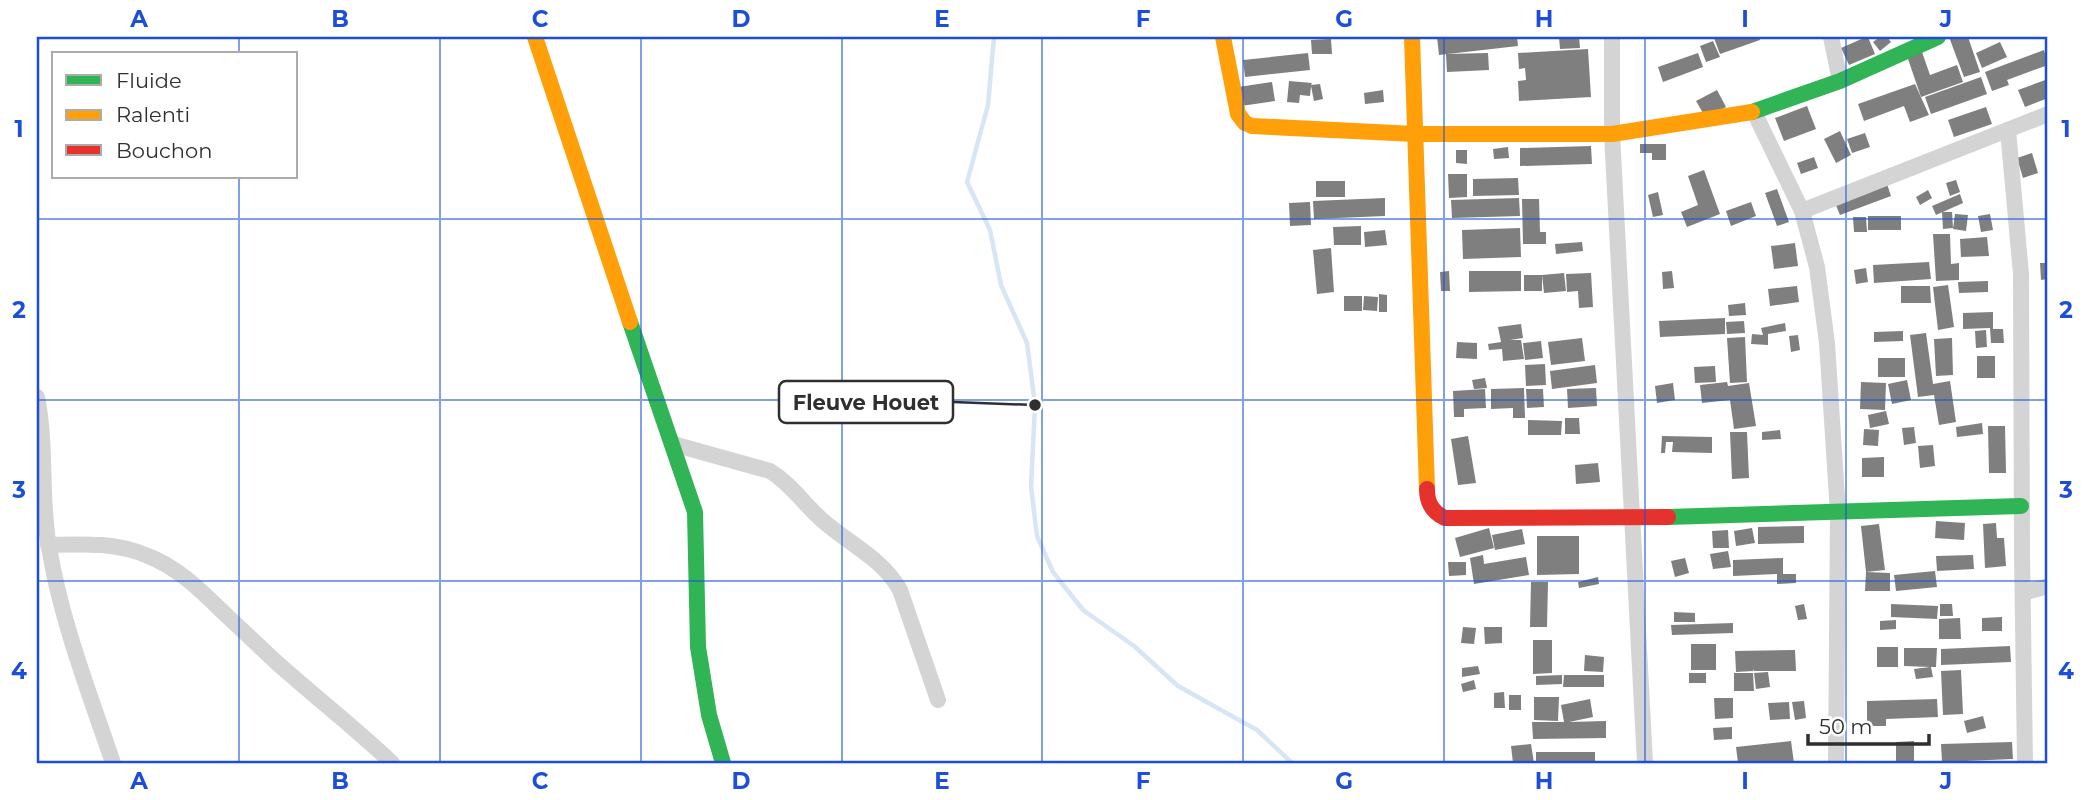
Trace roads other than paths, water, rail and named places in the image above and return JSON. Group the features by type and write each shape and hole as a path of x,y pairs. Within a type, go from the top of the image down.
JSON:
{"street":[{"path":"535,37 695,512 698,646 709,715 723,763"},
{"path":"1223,37 1238,114 1245,123 1252,126 1415,134 1612,134 1754,112 1840,81 1938,37"},
{"path":"1412,37 1429,506 1435,514 1445,518 1631,518 2021,506"},
{"path":"1612,37 1612,134 1645,763"},
{"path":"1832,37 1840,81"},
{"path":"1754,112 1802,211 1817,267 1828,343 1838,513 1836,763"},
{"path":"1802,211 2048,114"},
{"path":"2008,130 2021,274 2025,763"},
{"path":"37,397 48,545 75,654 113,763"},
{"path":"673,444 770,471 782,478 835,532 880,564 900,590 938,700"},
{"path":"48,545 117,546 172,566 278,663 352,725 391,763"},
{"path":"2023,593 2048,586"}],"waterway":[{"path":"994,37 988,105 967,182 990,230 1001,285 1027,343 1035,405 1031,487 1037,536 1053,572 1083,610 1134,646 1178,686 1257,730 1292,763"}],"place":[{"name":"Fleuve Houet","path":"1035,405"}]}
